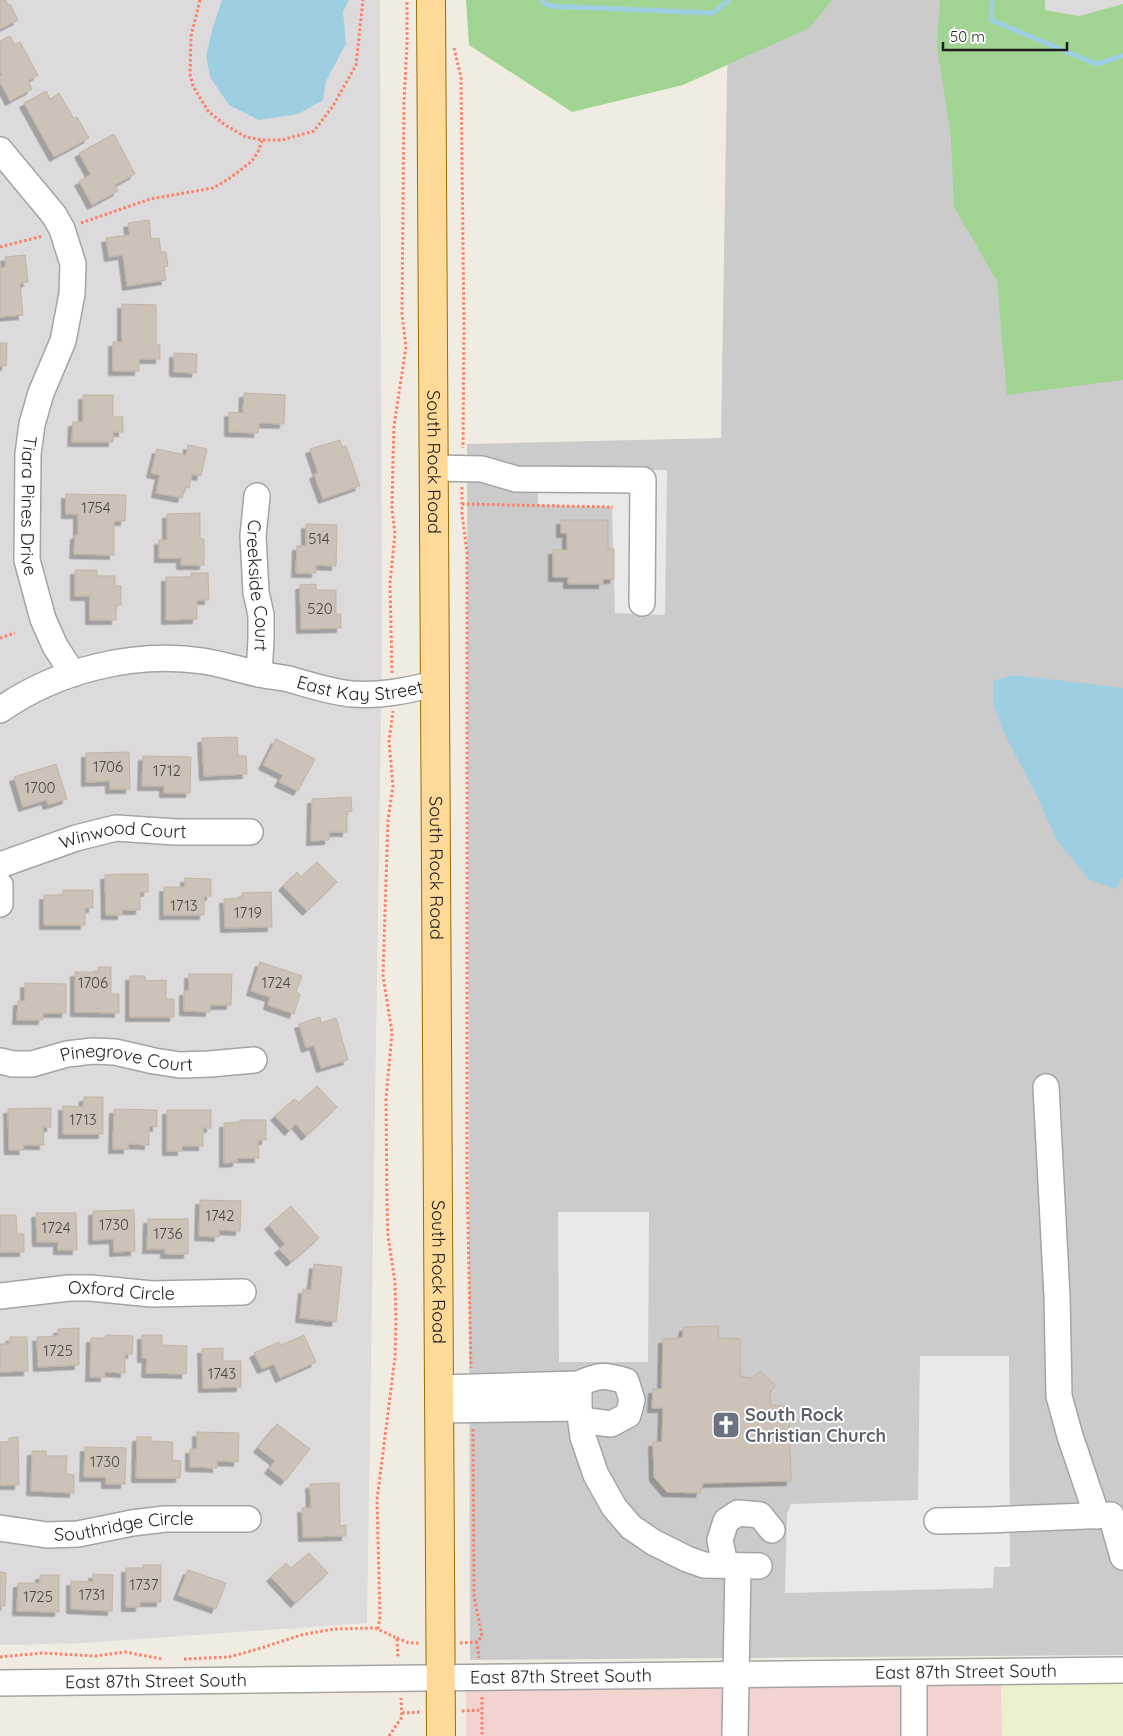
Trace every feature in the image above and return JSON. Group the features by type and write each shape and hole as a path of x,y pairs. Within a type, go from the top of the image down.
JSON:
{"main road":[{"name":"South Rock Road","path":"431,0 441,1736"}],"street":[{"name":"Tiara Pines Drive","path":"0,150 54,215 62,230 73,264 72,294 63,341 40,393 32,424 28,454 27,560 43,619 55,646 73,674"},
{"path":"434,468 482,468 516,479 643,480 642,602"},
{"name":"Creekside Court","path":"257,496 253,536 256,592 261,614 259,674"},
{"name":"East Kay Street","path":"0,710 40,687 73,674 106,665 131,661 173,659 203,661 286,679 330,676 393,677 434,684"},
{"name":"Winwood Court","path":"0,865 76,838 116,828 176,832 250,832"},
{"path":"0,886 0,904"},
{"name":"Pinegrove Court","path":"0,1061 13,1064 32,1064 67,1054 93,1051 115,1052 180,1065 254,1060"},
{"path":"1046,1087 1057,1296 1060,1396 1070,1436 1097,1516"},
{"name":"Oxford Circle","path":"0,1296 70,1288 91,1288 152,1294 243,1292"},
{"path":"440,1399 472,1398 580,1404 583,1437 596,1475 614,1507 631,1527 653,1542 687,1559 704,1565 740,1566"},
{"path":"735,1736 735,1675 740,1566 720,1540 726,1521 738,1513 760,1515 772,1530"},
{"path":"937,1520 1111,1515 1123,1557"},
{"name":"Southridge Circle","path":"0,1528 48,1535 78,1534 132,1523 165,1519 248,1520"},
{"name":"East 87th Street South","path":"0,1683 1123,1670"},
{"path":"914,1673 914,1736"}],"path":[{"path":"200,0 190,36 190,74 193,86 199,99 208,111 225,125 246,136 262,140 282,140 314,131 333,106 356,65 363,0"},
{"path":"407,0 431,44 462,77 464,318 462,504 467,552 467,1178 474,1596 482,1636 477,1642"},
{"path":"392,660 390,582 395,534 392,509 394,426 406,347 402,314 404,102 431,44"},
{"path":"78,224 150,199 212,188 230,178 252,161 259,150 262,140"},
{"path":"0,247 37,236 47,235"},
{"path":"462,504 613,506"},
{"path":"0,638 15,633"},
{"path":"378,1629 380,1617 377,1500 395,1357 396,1322 395,1282 388,1236 386,1099 392,1033 383,975 388,820 393,786 389,741 394,705"},
{"path":"180,1659 229,1657 300,1635 334,1629 376,1628 409,1643"},
{"path":"397,1638 398,1651"},
{"path":"0,1657 42,1653 95,1656 125,1652 161,1659 171,1659"},
{"path":"482,1691 482,1736"},
{"path":"389,1736 402,1717 401,1698"}],"shaded area":[{"path":"0,0 380,0 382,654 367,1623 83,1643 0,1645"},
{"path":"732,0 992,0 1123,56 1123,1655 470,1660 467,444 721,438 727,73"},
{"path":"1045,0 1123,0 1123,4 1079,16 1045,10"},
{"path":"538,470 667,470 665,615 615,613 612,507 538,505"},
{"path":"558,1212 649,1212 648,1362 559,1362"},
{"path":"920,1356 1009,1356 1010,1567 994,1567 993,1588 785,1593 787,1514 791,1504 918,1500"},
{"path":"1001,1679 1002,1736 466,1736 466,1687"}],"green space":[{"path":"466,0 832,0 809,28 683,85 572,112 469,45"},
{"path":"940,0 1045,0 1045,10 1079,16 1123,4 1123,380 1007,395 997,281 954,207 951,138 937,46"},
{"path":"1123,1675 1123,1736 1002,1736 1001,1679"}],"water":[{"path":"222,0 349,0 343,12 346,44 326,81 323,100 298,114 259,120 229,105 210,77 206,56"},
{"path":"1014,675 1123,688 1123,878 1116,889 1089,880 1056,839 1037,796 1003,731 993,703 993,681"}],"building":[{"path":"0,0 6,0 8,5 10,4 18,20 0,29"},
{"path":"10,36 15,45 20,42 38,75 28,81 32,89 10,101 0,82 0,76 2,75 0,72 0,41"},
{"path":"46,91 50,99 59,93 74,119 77,117 89,138 54,157 24,103"},
{"path":"114,134 135,174 115,185 118,191 92,205 79,181 91,175 79,153"},
{"path":"149,220 151,239 159,238 161,252 166,252 168,266 164,267 166,280 127,286 123,255 109,257 106,238 130,235 128,223"},
{"path":"25,255 28,282 20,283 23,315 0,317 0,268 6,267 5,257"},
{"path":"122,304 156,305 156,345 160,345 160,359 139,359 139,371 113,371 113,342 122,342"},
{"path":"0,343 7,343 6,366 0,366"},
{"path":"174,353 197,354 196,373 174,372"},
{"path":"244,393 285,395 284,424 259,423 258,433 229,432 229,412 243,413"},
{"path":"83,395 113,395 113,417 123,417 123,432 113,432 113,442 72,442 73,422 83,422"},
{"path":"340,440 342,447 346,446 360,486 323,499 314,474 318,473 310,449"},
{"path":"188,445 207,449 201,476 192,474 189,488 185,487 182,498 156,493 160,475 151,473 157,449 186,455"},
{"path":"66,494 126,495 125,521 114,521 114,555 74,554 75,535 78,535 78,514 66,514"},
{"path":"200,513 200,539 204,539 204,565 181,565 181,558 159,558 159,540 167,540 167,514"},
{"path":"561,520 608,520 608,549 614,549 614,579 603,579 603,584 568,584 568,577 553,577 553,550 567,550 567,533 561,533"},
{"path":"306,524 337,525 336,566 316,565 316,573 296,573 297,546 306,546"},
{"path":"75,570 97,570 97,576 115,576 115,586 121,586 121,605 116,605 116,620 90,620 90,596 75,596"},
{"path":"191,573 208,573 209,600 197,600 197,619 166,620 166,577 191,577"},
{"path":"316,584 316,590 336,590 336,614 341,614 341,628 301,629 300,585"},
{"path":"237,737 238,756 246,756 247,774 204,776 202,738"},
{"path":"276,739 315,759 298,791 279,782 283,775 263,765"},
{"path":"129,752 130,789 110,789 110,781 86,782 86,753"},
{"path":"143,756 191,757 190,793 164,793 164,786 142,786"},
{"path":"56,764 67,799 48,805 46,800 23,807 14,777"},
{"path":"351,797 352,811 347,812 347,832 329,832 329,840 311,841 312,799"},
{"path":"317,862 337,882 307,911 283,886 297,872 301,877"},
{"path":"148,874 148,892 140,892 140,910 122,910 122,915 106,915 105,875"},
{"path":"185,878 211,879 211,896 204,896 204,915 164,915 164,887 185,887"},
{"path":"63,890 93,890 93,908 85,908 85,925 44,925 44,895 63,895"},
{"path":"271,892 272,927 225,928 224,899 242,898 242,893"},
{"path":"260,962 302,976 296,992 300,994 294,1014 268,1005 270,997 251,991"},
{"path":"98,967 111,967 111,994 119,994 119,1013 75,1012 75,972 98,972"},
{"path":"189,974 232,974 231,1005 210,1005 210,1012 184,1011 184,991 189,991"},
{"path":"130,976 145,976 145,981 166,980 166,999 174,999 174,1017 130,1017"},
{"path":"25,983 66,984 66,1013 43,1013 43,1020 17,1020 18,1001 25,1001"},
{"path":"320,1017 321,1023 336,1018 348,1060 321,1068 314,1045 306,1048 299,1024"},
{"path":"317,1086 337,1107 306,1136 296,1124 289,1131 275,1116 294,1099 299,1103"},
{"path":"84,1097 103,1097 103,1134 63,1134 63,1106 83,1107"},
{"path":"51,1108 51,1127 43,1127 44,1145 23,1145 24,1150 9,1150 8,1109"},
{"path":"114,1109 157,1110 157,1127 149,1126 149,1145 128,1144 128,1149 113,1149"},
{"path":"167,1110 211,1110 211,1128 203,1128 203,1146 182,1146 182,1151 167,1151"},
{"path":"240,1120 266,1120 266,1140 258,1140 259,1158 237,1158 237,1162 224,1163 224,1123 240,1122"},
{"path":"200,1200 241,1201 240,1231 219,1230 219,1237 199,1236"},
{"path":"291,1206 319,1238 291,1262 279,1249 285,1244 269,1225"},
{"path":"134,1210 135,1251 114,1252 114,1239 93,1240 93,1211"},
{"path":"36,1213 76,1213 77,1250 58,1250 58,1242 37,1242"},
{"path":"0,1215 16,1215 17,1234 24,1234 24,1252 0,1252"},
{"path":"148,1219 188,1219 188,1254 165,1254 165,1249 147,1249"},
{"path":"314,1264 342,1267 336,1322 300,1318 303,1289 311,1290"},
{"name":"South Rock Christian Church","path":"718,1326 719,1338 740,1339 740,1376 751,1378 761,1371 776,1386 770,1391 770,1405 789,1406 791,1481 703,1483 700,1493 667,1492 654,1477 653,1442 662,1442 663,1408 652,1408 653,1389 662,1389 663,1339 682,1338 684,1327"},
{"path":"79,1328 79,1365 38,1367 37,1337 58,1336 58,1329"},
{"path":"106,1335 133,1336 132,1354 125,1354 125,1373 105,1372 105,1377 90,1377 91,1338 106,1338"},
{"path":"142,1335 162,1335 162,1345 187,1346 186,1374 146,1373 147,1358 142,1358"},
{"path":"304,1335 316,1362 280,1378 274,1364 262,1369 254,1353 279,1342 281,1345"},
{"path":"10,1337 27,1337 28,1371 0,1372 0,1344 10,1344"},
{"path":"223,1348 223,1361 241,1361 241,1387 203,1388 202,1349"},
{"path":"277,1424 310,1449 285,1481 269,1469 275,1461 258,1448"},
{"path":"197,1432 239,1433 238,1462 217,1461 217,1468 190,1467 190,1449 197,1449"},
{"path":"18,1437 19,1485 0,1485 0,1442 9,1442 9,1438"},
{"path":"137,1437 151,1437 151,1441 173,1442 172,1460 181,1461 180,1478 136,1478"},
{"path":"85,1447 126,1448 125,1484 106,1484 106,1477 84,1477"},
{"path":"32,1451 46,1451 46,1456 67,1456 66,1474 74,1475 74,1493 31,1491"},
{"path":"339,1483 340,1526 346,1525 346,1536 303,1537 302,1508 311,1508 310,1484"},
{"path":"309,1553 328,1573 295,1603 271,1577 286,1563 291,1568"},
{"path":"143,1565 161,1565 161,1602 140,1602 140,1607 126,1607 126,1568 143,1568"},
{"path":"188,1570 226,1583 216,1609 178,1595"},
{"path":"0,1572 6,1573 5,1606 0,1606"},
{"path":"93,1574 113,1575 112,1611 71,1609 71,1581 93,1582"},
{"path":"40,1575 59,1575 59,1612 17,1611 18,1583 40,1583"}],"waterway":[{"path":"541,0 549,6 713,13 729,0"},
{"path":"992,0 991,20 1096,64 1123,56"}],"place":[{"name":"South Rock Christian Church","path":"726,1425"}]}
